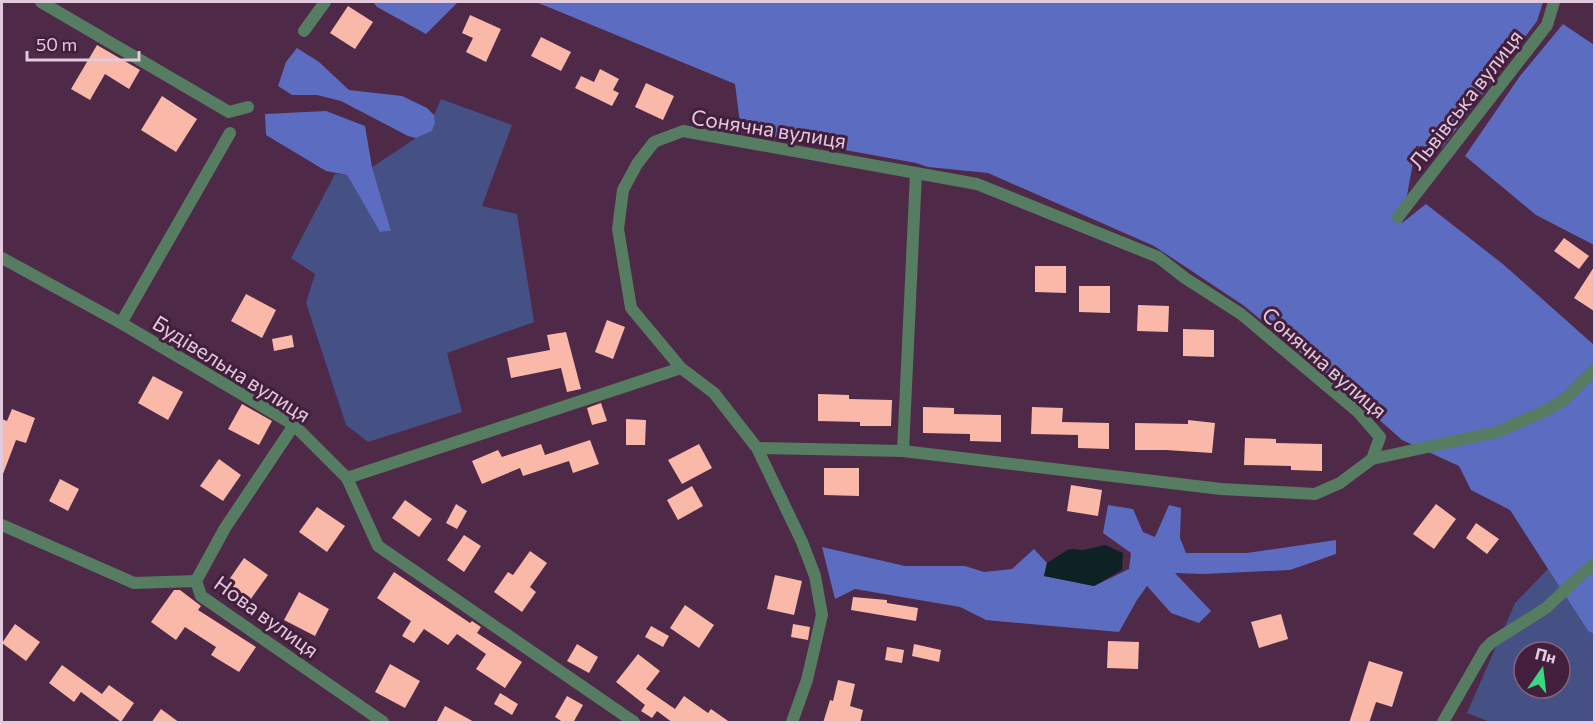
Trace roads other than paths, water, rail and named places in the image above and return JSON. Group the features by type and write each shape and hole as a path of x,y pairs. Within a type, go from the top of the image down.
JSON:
{"street":[{"path":"41,2 229,112 248,107"},
{"path":"304,31 325,2"},
{"name":"Львівська вулиця","path":"1398,217 1547,25 1554,2"},
{"name":"Сонячна вулиця","path":"792,723 807,680 822,615 815,576 757,448 714,393 681,368 631,308 618,229 623,190 654,142 683,131 977,184 1158,257 1185,278 1241,314 1358,412 1380,437 1372,459"},
{"path":"122,323 230,133"},
{"path":"903,451 916,173"},
{"name":"Будівельна вулиця","path":"2,258 122,323 294,425 347,478 378,546 634,723"},
{"path":"347,478 681,368"},
{"path":"757,448 903,451 1221,489 1315,494 1340,483 1372,459 1497,432 1547,410 1564,400 1594,370"},
{"name":"Нова вулиця","path":"294,425 225,528 196,581 201,596 383,723"},
{"path":"2,525 134,583 196,581"},
{"path":"1443,723 1485,649 1492,642 1546,608 1594,564"}]}
